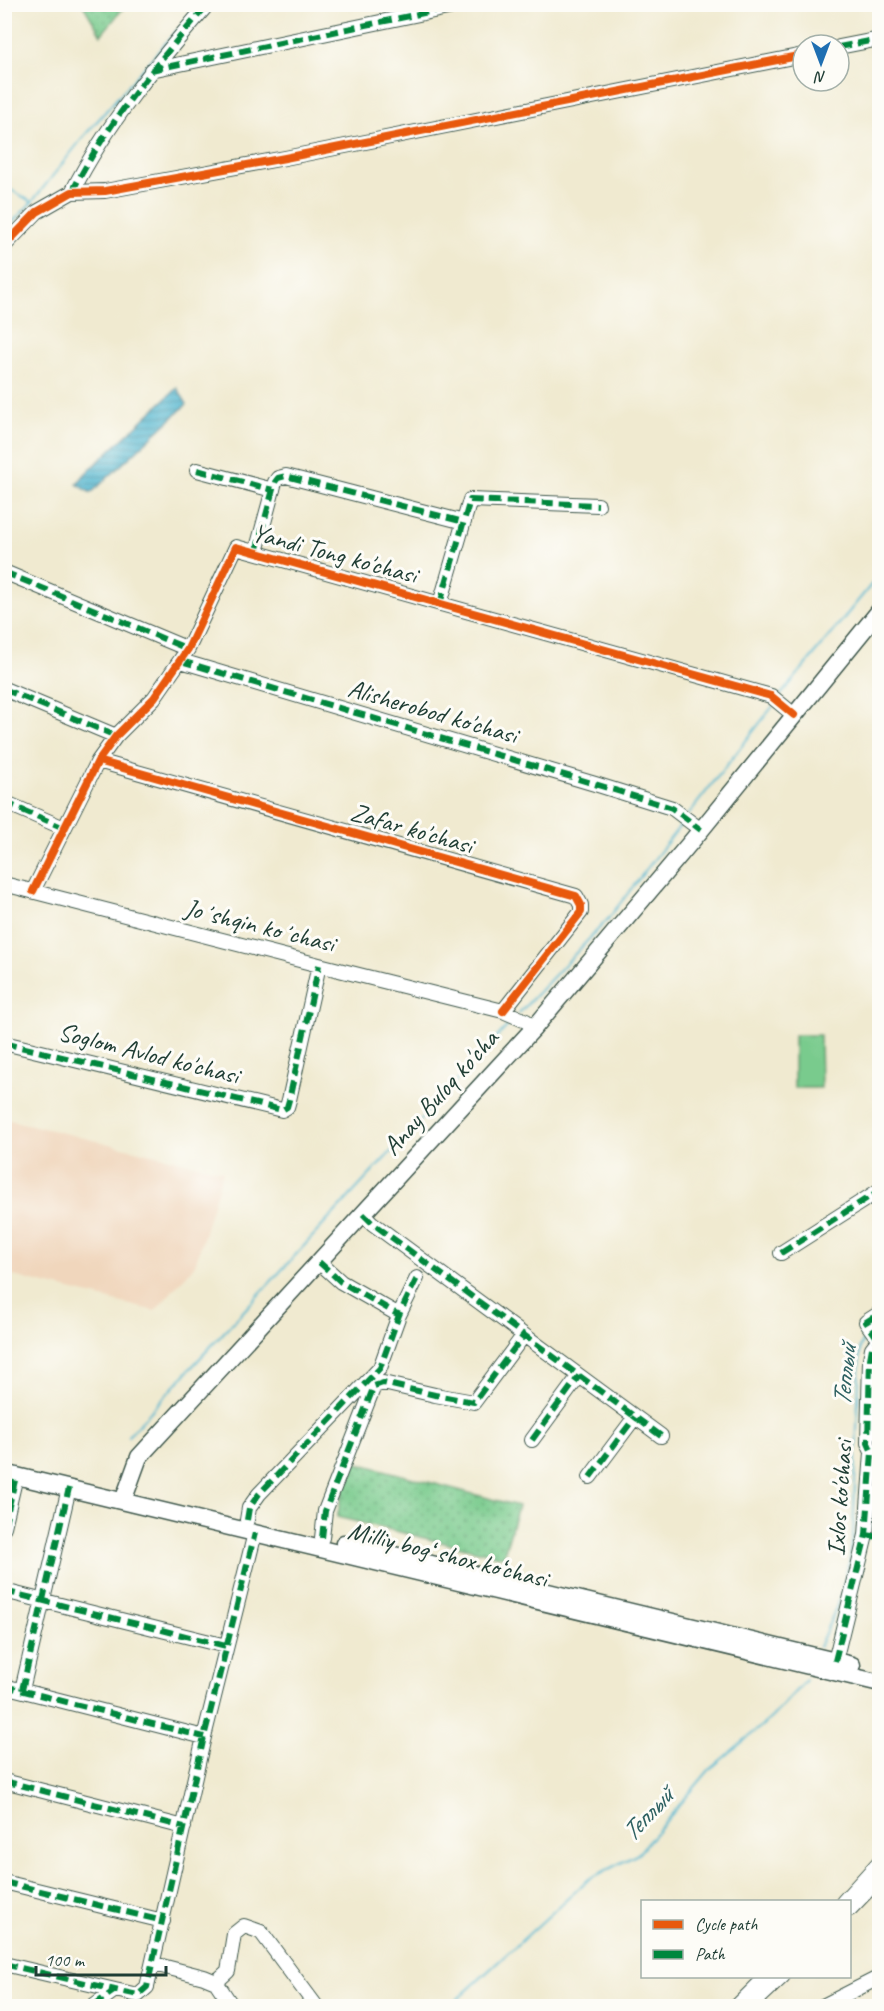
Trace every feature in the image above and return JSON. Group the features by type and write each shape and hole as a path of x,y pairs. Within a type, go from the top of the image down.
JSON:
{"main road":[{"name":"Anay Buloq ko'cha","path":"124,1496 139,1457 320,1262 530,1024 879,610"},
{"name":"Milliy bog‘ shox ko‘chasi","path":"4,1461 124,1496 879,1683"},
{"name":"Milliy bog‘ shox ko‘chasi","path":"10,1474 69,1488 124,1496"},
{"name":"Milliy bog‘ shox ko‘chasi","path":"251,1526 322,1538 437,1572 879,1671"}],"street":[{"path":"72,192 88,160 151,70 208,4"},
{"path":"151,70 467,4"},
{"path":"851,45 879,39"},
{"path":"4,246 37,212 72,192 105,191 285,158 791,56"},
{"path":"196,470 273,490"},
{"path":"256,552 273,490 278,478 286,476 464,522"},
{"path":"440,604 470,500 597,505"},
{"name":"Yandi Tong ko'chasi","path":"33,891 98,761 116,736 154,698 184,655 236,547 775,698 791,712"},
{"name":"Alisherobod ko'chasi","path":"4,572 184,655 672,808 697,827"},
{"path":"4,689 116,736"},
{"name":"Zafar ko'chasi","path":"98,761 576,896 581,905 581,912 503,1011"},
{"path":"4,802 64,828"},
{"name":"Joʼshqin koʼchasi","path":"4,884 503,1011 530,1024"},
{"name":"Soglom Avlod ko'chasi","path":"4,1043 282,1110 287,1107 289,1100 318,965"},
{"path":"781,1253 879,1190"},
{"path":"363,1214 372,1223 661,1436"},
{"path":"320,1262 341,1282 399,1315"},
{"path":"4,1964 138,1995 147,1987 226,1646 251,1526 249,1508 259,1494 380,1368 399,1315 417,1278"},
{"path":"875,1338 879,1313"},
{"path":"322,1538 325,1511 374,1386 383,1383 474,1402 524,1335"},
{"name":"Ixlos ko'chasi","path":"835,1661 872,1536 876,1453 868,1443 875,1338"},
{"path":"532,1440 579,1376"},
{"path":"590,1477 635,1417"},
{"path":"4,1527 10,1474"},
{"path":"22,1690 69,1488"},
{"path":"4,1591 226,1646"},
{"path":"4,1686 204,1737"},
{"path":"4,1781 184,1827"},
{"path":"845,1900 879,1861"},
{"path":"851,1907 879,1878"},
{"path":"4,1882 163,1921"},
{"path":"216,1982 228,1971 234,1934 244,1926 253,1928 261,1932 316,2007"},
{"path":"154,1964 216,1982 232,2007"},
{"path":"823,2007 879,1977"},
{"path":"737,2007 766,1978"},
{"path":"751,2007 782,1978"},
{"path":"93,2007 115,1990"}],"shaded area":[{"path":"5,1119 223,1171 195,1265 155,1311 5,1274"}],"green space":[{"path":"83,5 126,5 101,35"},
{"path":"794,1035 820,1035 821,1088 794,1088"},
{"path":"350,1461 518,1506 503,1557 337,1517"}],"water":[{"path":"177,388 187,404 91,493 77,484 85,474"}],"waterway":[{"path":"4,231 32,202 85,135 177,30"},
{"path":"4,186 32,202"},
{"path":"780,696 880,574"},
{"path":"688,815 773,706"},
{"path":"519,1013 608,919 683,822"},
{"path":"128,1436 513,1020"},
{"name":"Теплый","path":"819,1647 839,1601 849,1563 853,1535 860,1347 867,1333"},
{"name":"Теплый","path":"450,2006 589,1879 638,1854 710,1769 771,1718 806,1680"}],"marked path":[{"path":"72,192 117,118 152,71 208,4"},
{"path":"151,70 467,4"},
{"path":"851,45 880,39"},
{"path":"197,470 273,490"},
{"path":"256,552 275,482 278,478 286,476 464,522"},
{"path":"440,604 470,500 598,505"},
{"path":"4,572 188,649"},
{"path":"181,661 672,808 701,830"},
{"path":"4,689 116,736"},
{"path":"4,802 64,828"},
{"path":"4,1043 282,1110 287,1107 289,1100 319,965"},
{"path":"781,1253 880,1190"},
{"path":"363,1214 372,1223 661,1436"},
{"path":"319,1262 341,1282 399,1315"},
{"path":"247,1520 249,1508 259,1494 380,1368 399,1315 417,1278"},
{"path":"878,1339 866,1322 880,1313"},
{"path":"322,1538 325,1511 374,1386 383,1383 474,1402 524,1335"},
{"path":"835,1661 866,1535 872,1452 868,1443 870,1359 872,1348 880,1338"},
{"path":"532,1440 579,1376"},
{"path":"590,1477 635,1417"},
{"path":"4,1527 16,1476"},
{"path":"22,1690 69,1488"},
{"path":"93,2006 115,1990 138,1995 147,1987 204,1737 255,1533"},
{"path":"866,1535 880,1537"},
{"path":"4,1591 226,1646"},
{"path":"4,1686 204,1737"},
{"path":"4,1781 184,1827"},
{"path":"4,1882 163,1921"},
{"path":"4,1964 115,1990"}],"cycle path":[{"path":"4,246 37,212 72,192 105,191 285,158 791,57"},
{"path":"33,891 98,761 116,736 154,698 188,649 236,547 771,696 794,715"},
{"path":"98,761 576,896 581,905 581,912 503,1011"}]}
